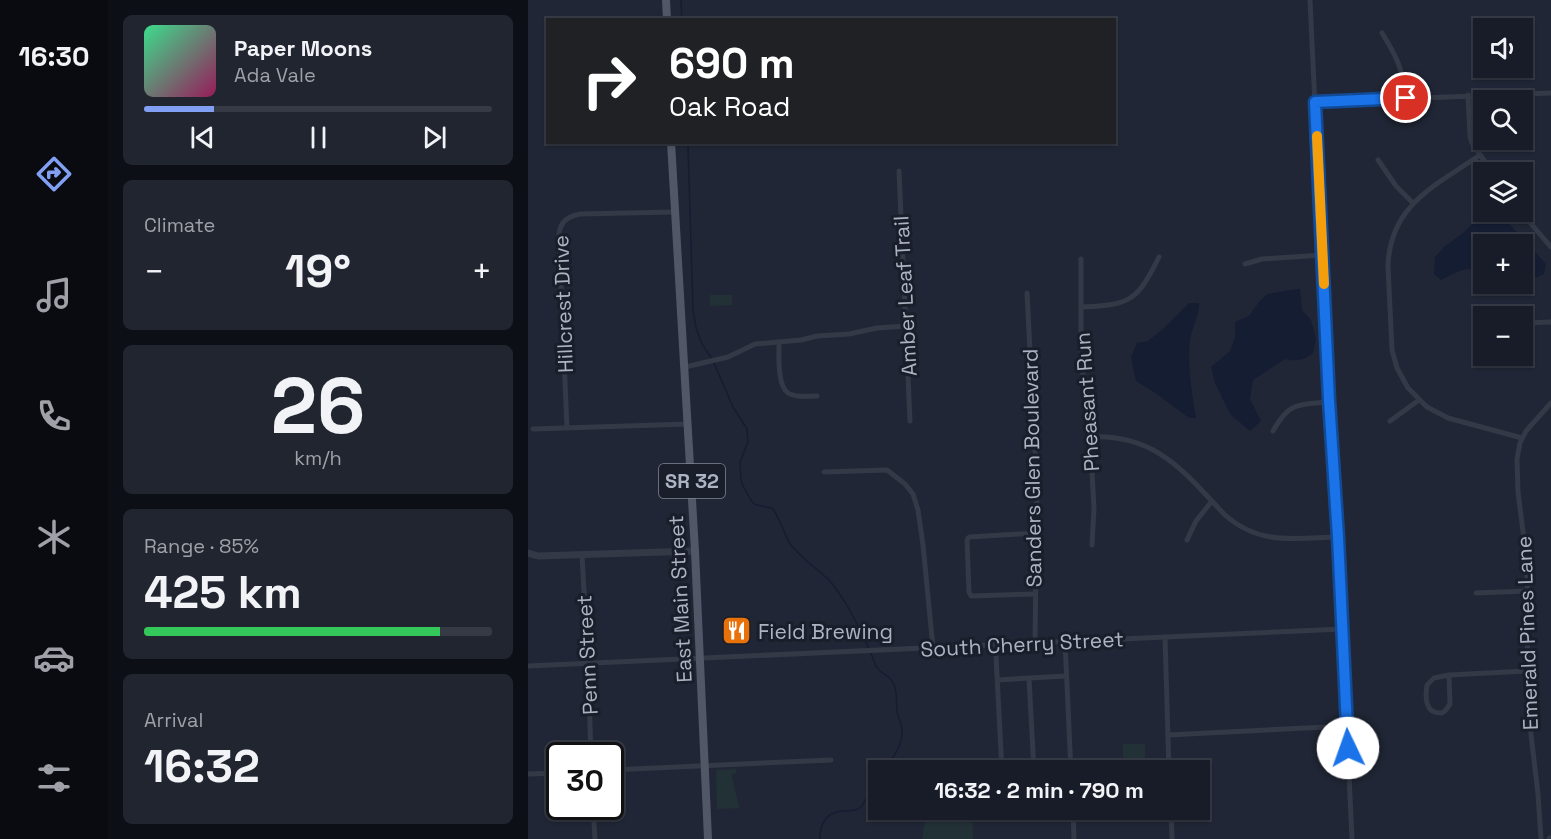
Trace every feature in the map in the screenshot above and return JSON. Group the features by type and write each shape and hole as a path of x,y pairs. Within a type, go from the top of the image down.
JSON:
{"main road":[{"path":"666,0 667,16"},
{"name":"East Main Street","path":"671,144 695,550 708,839"}],"street":[{"path":"1310,0 1352,839"},
{"path":"1382,33 1400,65 1406,98"},
{"path":"1315,102 1551,93"},
{"path":"1468,96 1470,136 1485,162"},
{"path":"1480,155 1413,203 1400,219 1395,230 1388,254 1394,357 1402,378 1419,400 1437,413 1522,438"},
{"path":"1378,160 1396,186 1413,203"},
{"name":"Amber Leaf Trail","path":"899,171 910,421"},
{"name":"Hillcrest Drive","path":"567,428 559,241 561,224 567,218 580,214 674,212"},
{"path":"1530,222 1551,247"},
{"path":"1245,264 1262,259 1323,255"},
{"path":"1082,307 1116,304 1132,297 1145,283 1159,257"},
{"name":"Pheasant Run","path":"1081,259 1082,356 1094,508 1092,545"},
{"name":"Sanders Glen Boulevard","path":"1027,293 1037,486 1035,643"},
{"path":"1533,323 1551,322"},
{"path":"684,367 728,357 755,344 906,326"},
{"path":"779,342 780,378 784,390 793,395 817,396"},
{"path":"1390,421 1419,400"},
{"path":"1273,431 1282,416 1294,407 1329,402"},
{"name":"Emerald Pines Lane","path":"1541,839 1538,794 1529,727 1527,564 1516,471 1517,451 1522,438 1551,403"},
{"path":"533,429 688,423"},
{"path":"1090,437 1125,440 1166,456 1233,522 1249,532 1281,538 1338,537"},
{"path":"824,472 887,470 905,484 913,494 918,510 923,545 933,648"},
{"path":"1187,540 1196,521 1212,501"},
{"path":"1035,594 971,596 967,540 971,537 1036,533"},
{"path":"528,553 537,556 695,550"},
{"name":"Penn Street","path":"582,555 591,742"},
{"path":"1476,593 1528,591"},
{"name":"South Cherry Street","path":"528,666 1343,629"},
{"path":"1165,637 1169,760"},
{"path":"1065,642 1070,760"},
{"path":"996,656 1002,760"},
{"path":"1449,675 1450,704 1442,713 1433,712 1427,703 1427,685 1434,678 1449,675 1528,671"},
{"path":"998,680 1066,676"},
{"path":"1029,678 1033,760"},
{"path":"1168,735 1347,726"},
{"path":"624,769 831,760"},
{"path":"528,774 546,773"},
{"path":"593,820 594,839"},
{"path":"1073,820 1074,839"},
{"path":"1171,820 1172,839"}],"shaded area":[{"path":"710,295 732,295 732,305 710,306"},
{"path":"1123,744 1145,744 1145,758 1123,759"},
{"path":"736,769 732,777 741,808 717,809 716,770"},
{"path":"925,820 972,820 973,839 922,839"}],"water":[{"path":"1474,222 1507,222 1518,234 1473,234 1473,269 1456,272 1441,280 1434,274 1435,257 1445,246"},
{"path":"1533,250 1546,264 1544,274 1533,278"},
{"path":"1300,289 1302,310 1311,320 1316,339 1313,353 1300,360 1285,359 1253,380 1250,399 1261,421 1250,431 1230,414 1215,383 1211,367 1230,351 1235,337 1235,322 1249,316 1267,294"},
{"path":"1189,303 1199,303 1189,349 1190,379 1196,418 1189,418 1136,381 1131,357 1137,343 1148,341"}],"waterway":[{"path":"681,0 682,18"},
{"path":"688,145 693,310 702,344 712,359"},
{"path":"714,363 733,407 747,429 748,442 740,462 743,486 752,502 772,508 791,545 835,587 869,649"},
{"path":"871,653 878,668 895,686 902,737 892,760"},
{"path":"820,839 821,828 828,816 860,808 868,795"}],"slow traffic":[{"path":"1317,136 1324,284"}],"place":[{"name":"Field Brewing","path":"737,631"}],"route":[{"path":"1348,748 1315,102 1406,98"}]}
